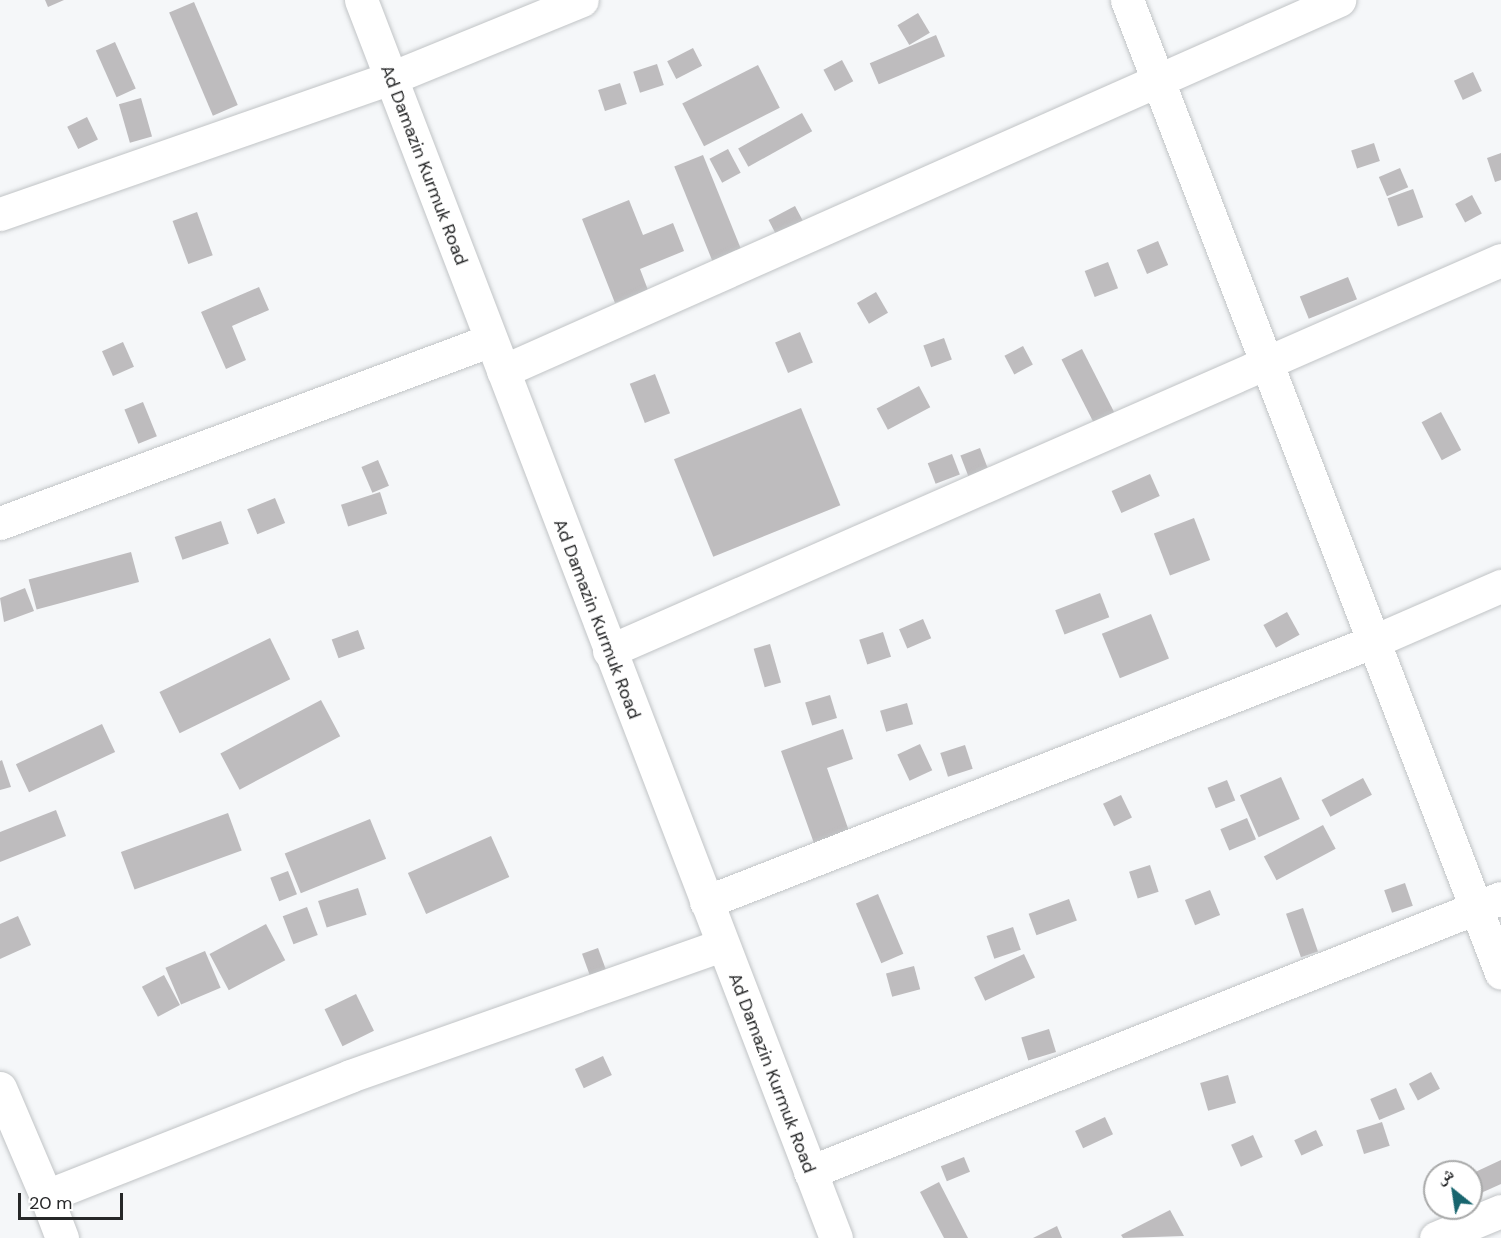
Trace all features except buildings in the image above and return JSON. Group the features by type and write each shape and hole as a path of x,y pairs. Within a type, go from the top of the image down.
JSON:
{"main road":[{"name":"Ad Damazin Kurmuk Road","path":"361,0 836,1238"},
{"path":"0,214 391,78 582,0"},
{"path":"1127,0 1263,364 1372,642 1488,904 1501,973"},
{"path":"503,372 1339,0"},
{"path":"609,651 1501,260"},
{"path":"0,523 491,340"},
{"path":"706,902 1372,642 1501,586"},
{"path":"810,1172 1488,904"},
{"path":"46,1196 350,1076 723,945"},
{"path":"4,1109 46,1196 62,1238"},
{"path":"1436,1238 1501,1211"}]}
